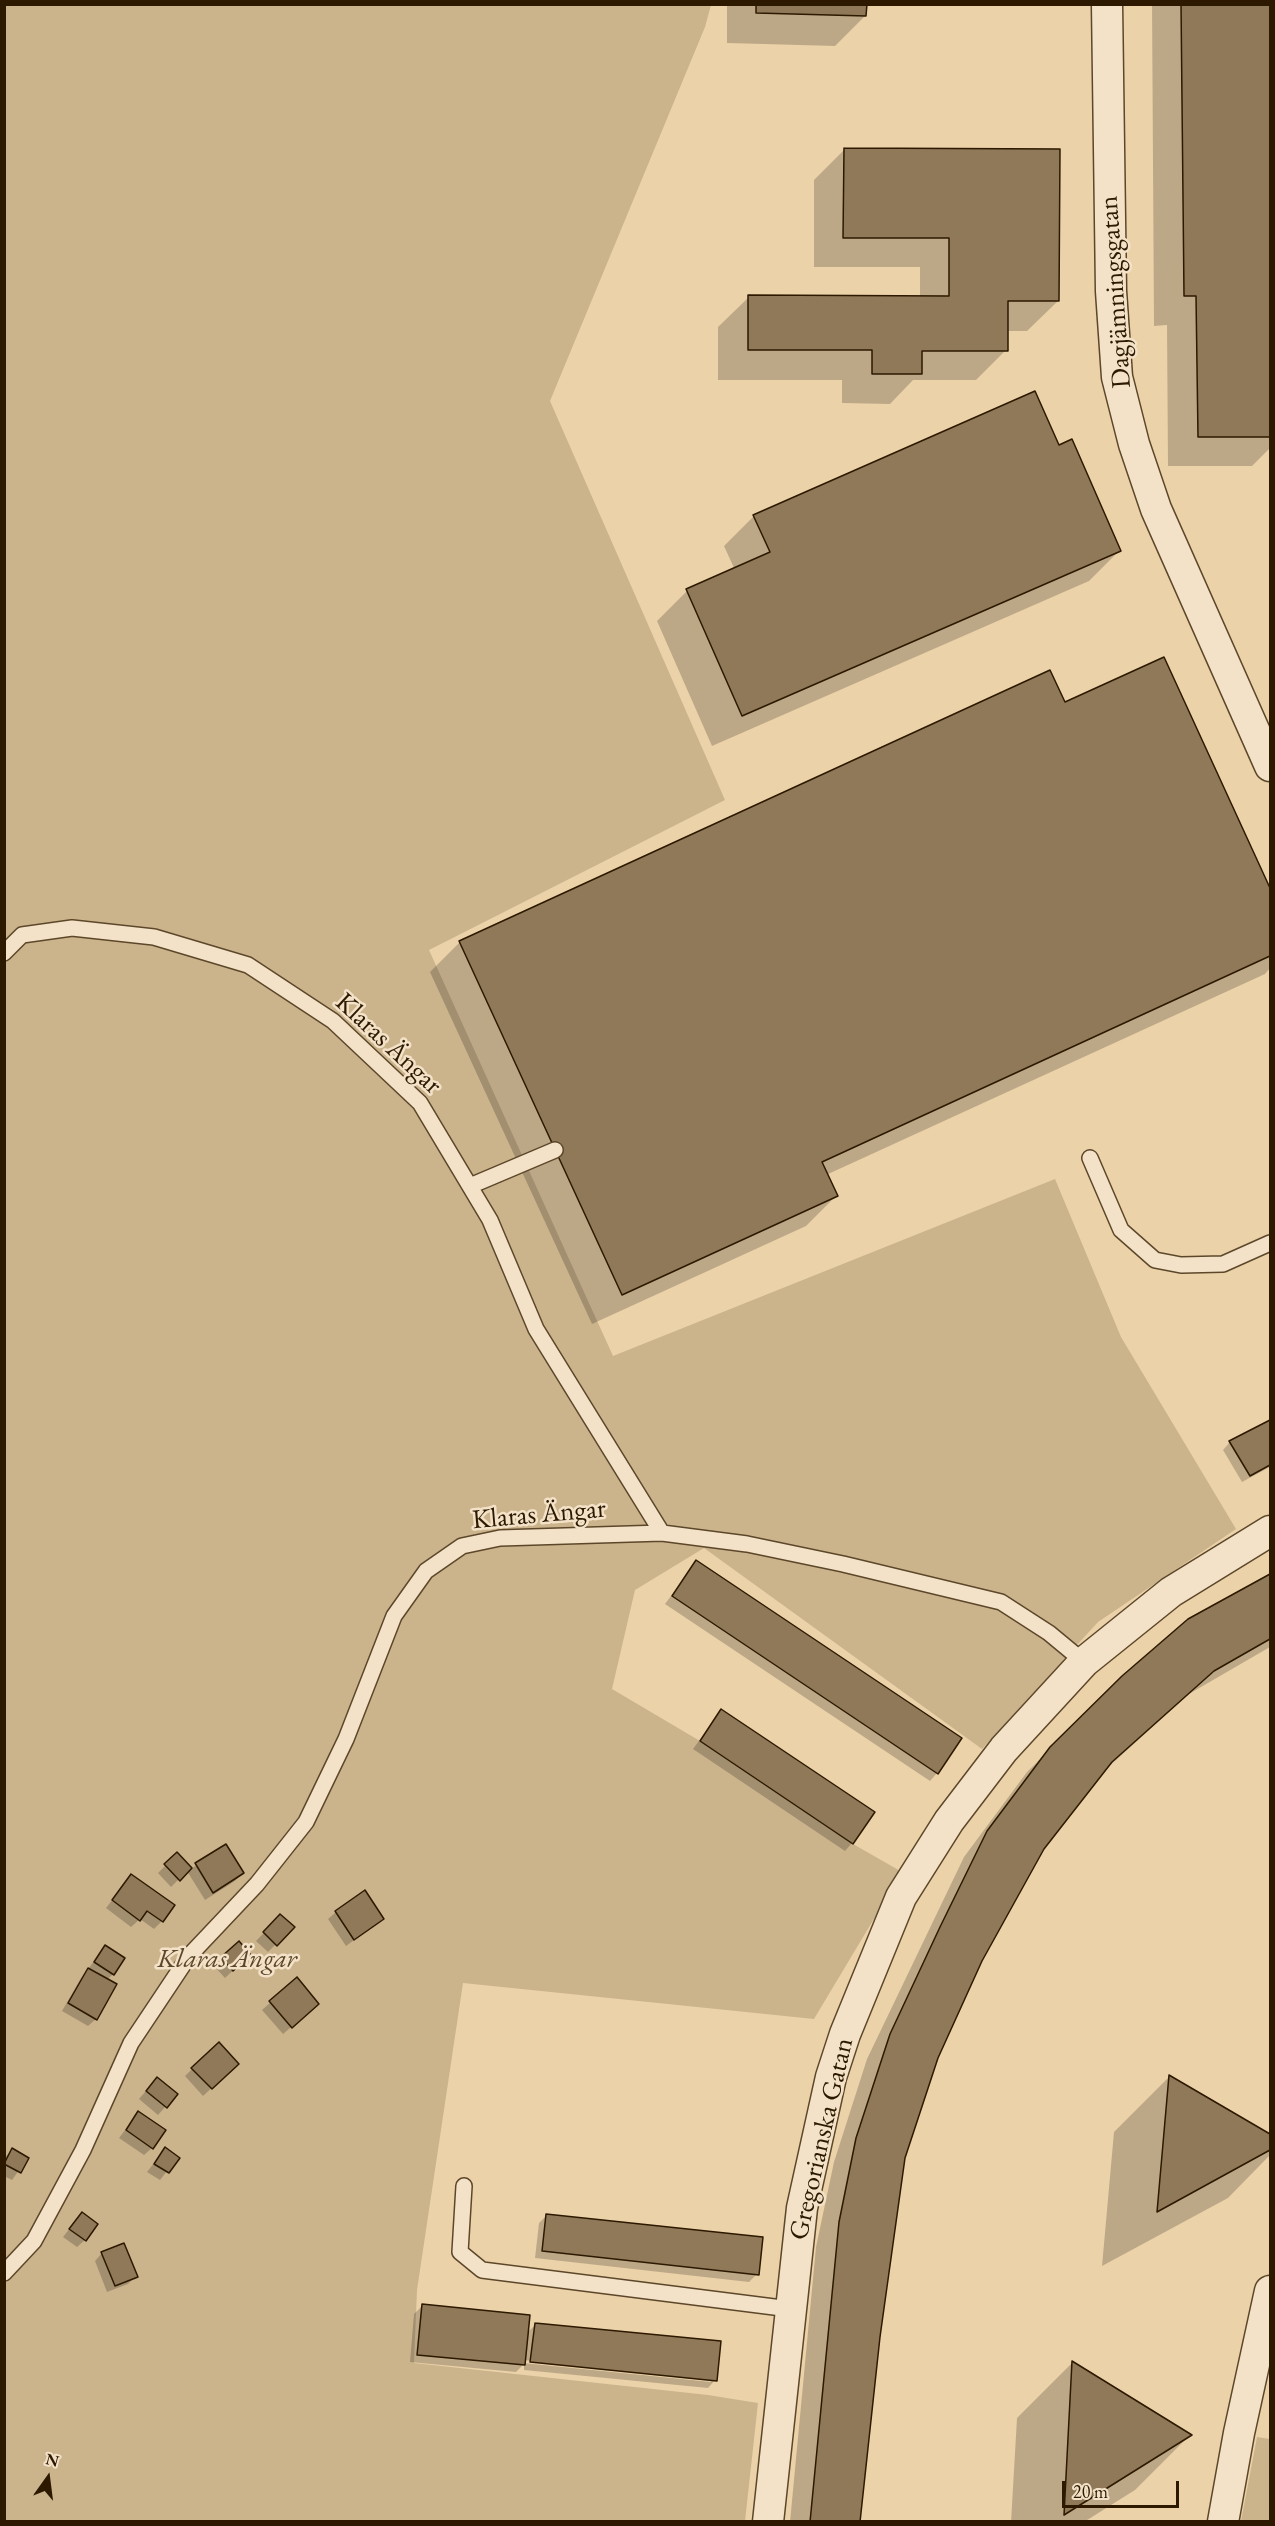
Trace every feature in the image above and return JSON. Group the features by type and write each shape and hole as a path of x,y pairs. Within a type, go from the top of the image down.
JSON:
{"street":[{"name":"Dagjämningsgatan","path":"1107,4 1110,281 1117,377 1134,444 1156,509 1270,766"},
{"name":"Gregorianska Gatan","path":"768,2522 802,2208 831,2077 853,2013 901,1897 949,1821 1004,1749 1084,1662 1171,1592 1270,1531"},
{"path":"1223,2522 1239,2433 1270,2291"}],"lane":[{"name":"Klaras Ängar","path":"4,953 22,935 72,928 154,937 249,965 333,1021 420,1102 490,1220 536,1329 662,1533"},
{"path":"470,1186 555,1150"},
{"path":"1090,1158 1121,1230 1155,1260 1181,1265 1223,1264 1270,1243"},
{"name":"Klaras Ängar","path":"4,2273 34,2241 83,2150 131,2043 183,1965 257,1884 306,1822 346,1739 394,1616 426,1570 462,1546 500,1538 662,1533 747,1544 843,1564 1001,1602 1049,1633 1084,1662"},
{"path":"464,2186 460,2252 482,2270 790,2309"}],"green space":[{"path":"5,5 711,5 705,27 550,401 725,800 429,950 613,1356 1055,1179 1121,1337 1236,1529 1098,1622 982,1749 704,1548 635,1590 612,1689 700,1741 853,1844 902,1872 814,2019 463,1983 417,2290 414,2363 708,2395 758,2403 745,2521 5,2521"},
{"path":"1257,2437 1270,2439 1270,2521 1241,2521"}],"building":[{"path":"756,4 867,4 866,16 756,13"},
{"path":"1181,4 1270,4 1270,437 1198,437 1196,296 1184,296"},
{"path":"844,148 1060,149 1059,301 1008,301 1008,351 922,351 922,374 872,374 872,350 748,350 748,295 949,296 949,238 843,238"},
{"path":"1035,391 1059,445 1072,439 1121,551 742,716 686,589 770,552 753,515"},
{"path":"1164,657 1270,888 1270,956 822,1162 838,1196 622,1295 459,941 1050,670 1065,702"},
{"path":"1270,1420 1270,1465 1250,1476 1229,1441"},
{"path":"696,1560 962,1738 938,1774 672,1596"},
{"path":"1270,1574 1270,1639 1214,1671 1112,1762 1044,1849 982,1961 938,2058 905,2158 880,2337 860,2522 810,2522 839,2222 856,2138 890,2034 940,1927 987,1831 1050,1747 1122,1676 1188,1619"},
{"path":"721,1709 875,1812 853,1844 700,1741"},
{"path":"226,1844 244,1873 213,1893 195,1863"},
{"path":"177,1852 192,1868 180,1881 164,1864"},
{"path":"131,1874 175,1905 163,1922 147,1911 140,1921 112,1900"},
{"path":"365,1890 384,1919 354,1940 335,1911"},
{"path":"280,1914 295,1927 277,1946 263,1932"},
{"path":"239,1941 251,1955 233,1971 221,1957"},
{"path":"105,1945 125,1958 114,1975 94,1962"},
{"path":"88,1968 117,1984 97,2020 68,2003"},
{"path":"297,1977 319,2004 292,2028 269,2001"},
{"path":"219,2042 239,2064 212,2089 191,2068"},
{"path":"1169,2075 1270,2134 1270,2150 1157,2212"},
{"path":"157,2077 178,2094 167,2108 146,2091"},
{"path":"138,2111 166,2130 153,2149 126,2130"},
{"path":"165,2147 180,2158 169,2173 154,2164"},
{"path":"12,2148 29,2158 21,2173 4,2164"},
{"path":"82,2212 98,2224 86,2241 69,2229"},
{"path":"546,2214 763,2237 759,2275 542,2251"},
{"path":"124,2243 138,2277 115,2286 101,2252"},
{"path":"422,2304 530,2315 525,2365 417,2355"},
{"path":"535,2323 721,2341 717,2381 530,2362"},
{"path":"1072,2361 1192,2435 1064,2515"}]}
